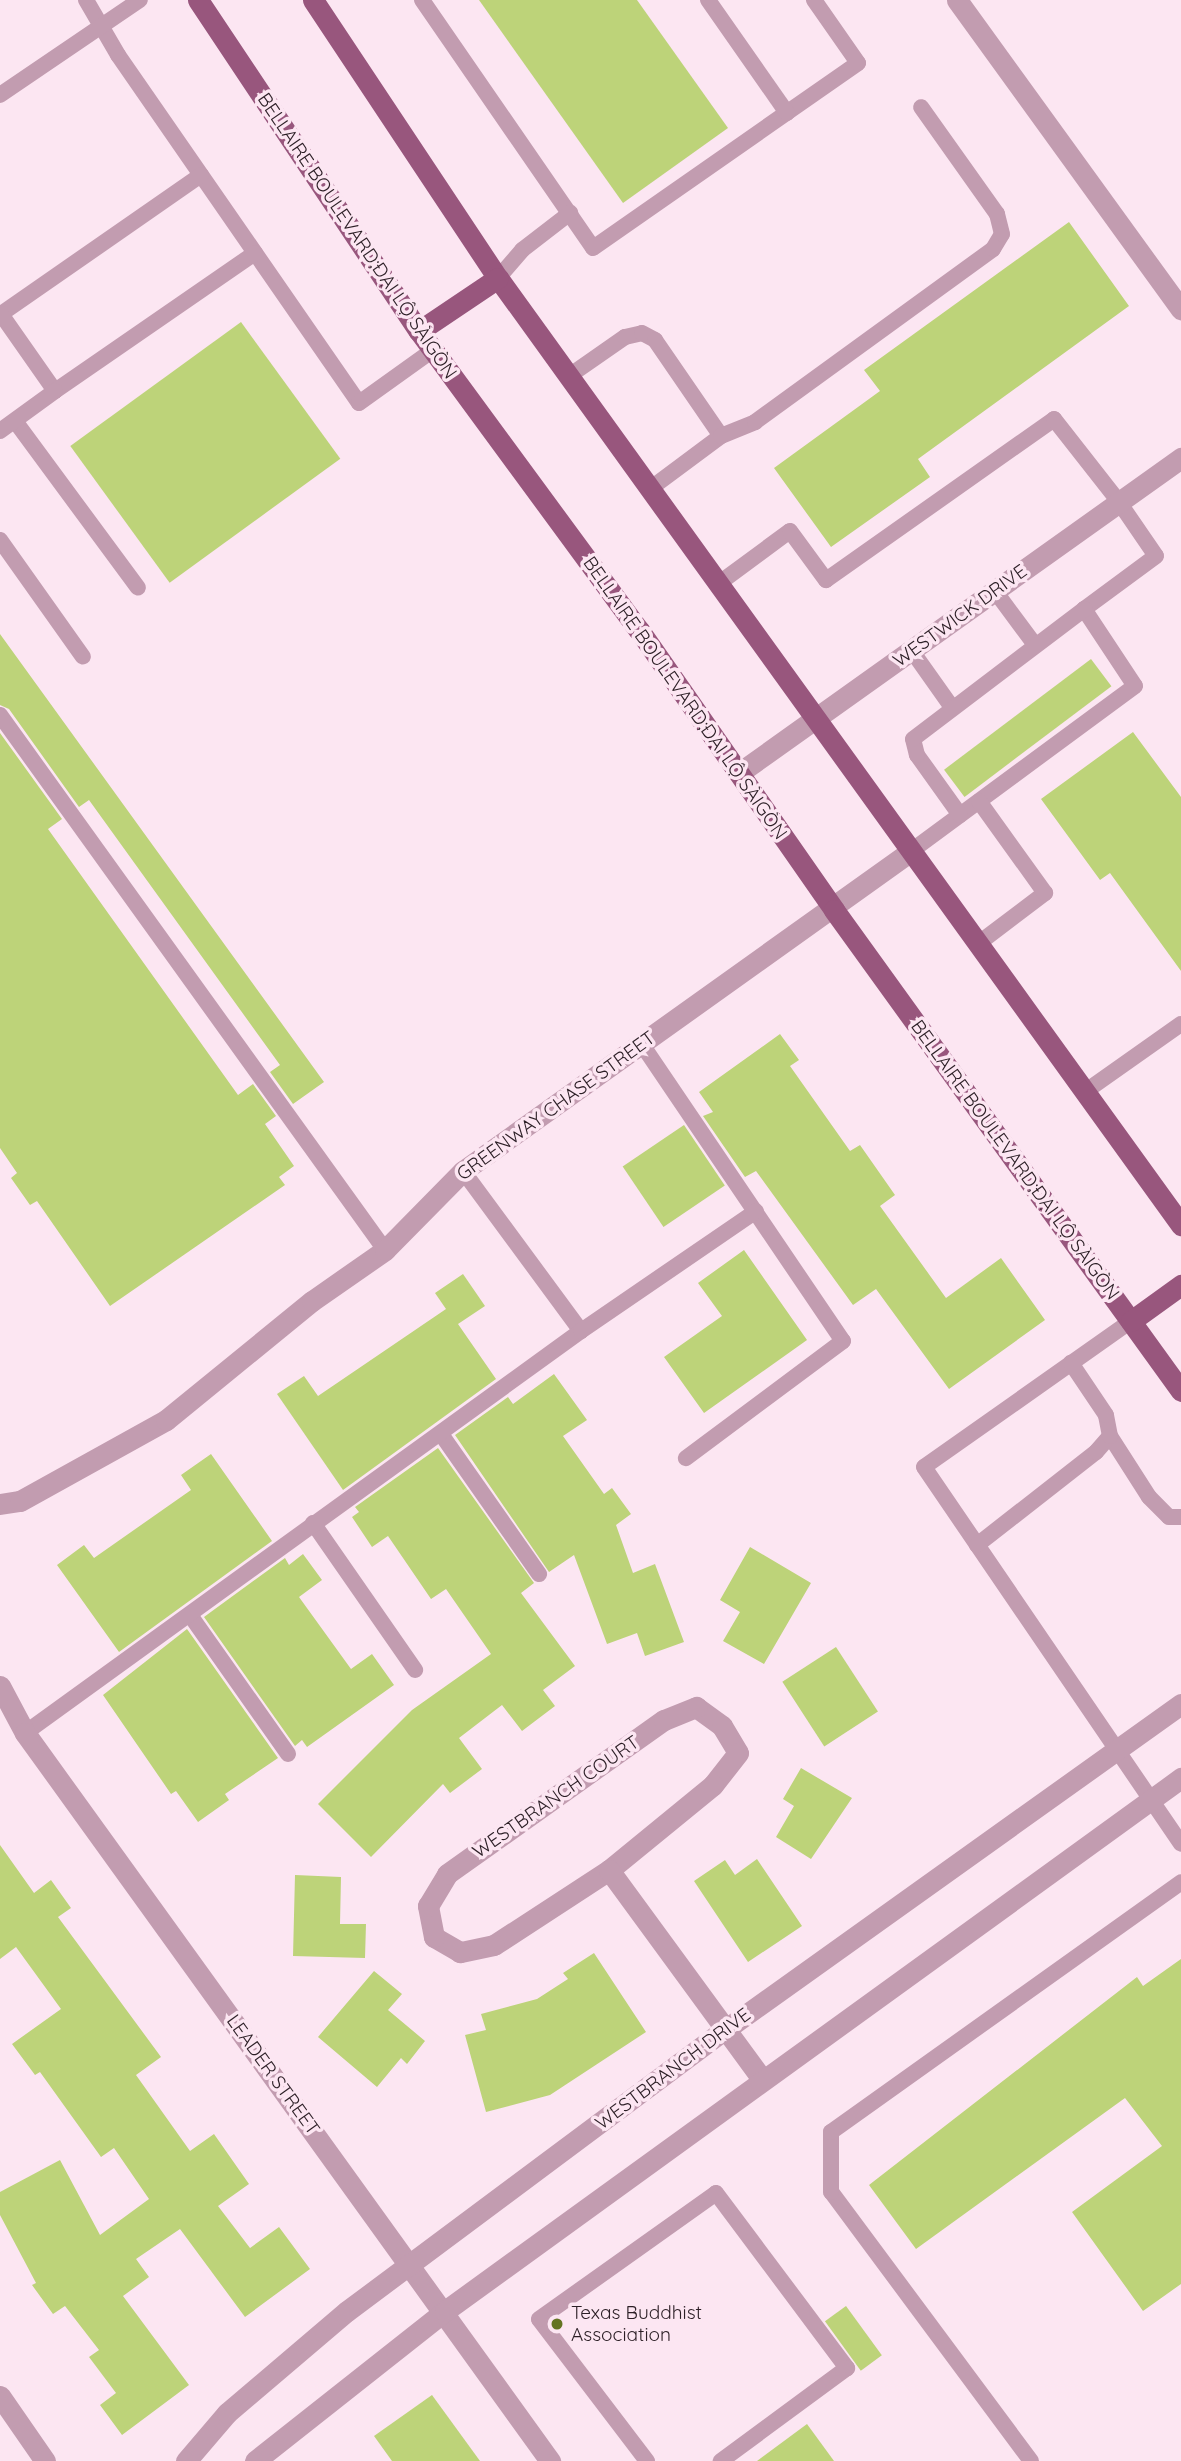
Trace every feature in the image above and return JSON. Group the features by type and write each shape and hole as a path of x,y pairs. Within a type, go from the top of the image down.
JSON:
{"main road":[{"name":"BELLAIRE BOULEVARD;ĐẠI LỘ SÀIGÒN","path":"198,0 419,331 1181,1391"},
{"path":"313,0 498,278 1181,1225"},
{"path":"419,331 498,278"},
{"path":"1131,1321 1181,1285"}],"street":[{"path":"957,0 1181,309"},
{"name":"WESTWICK DRIVE","path":"739,773 1181,458"},
{"name":"GREENWAY CHASE STREET","path":"0,1504 20,1501 166,1420 312,1301 386,1250 463,1171 834,910 911,851"},
{"name":"LEADER STREET","path":"0,1686 25,1733 445,2311 550,2461"},
{"name":"WESTBRANCH DRIVE","path":"186,2461 227,2413 347,2311 411,2266 726,2029 1181,1704"},
{"name":"WESTBRANCH COURT","path":"696,1707 722,1726 738,1754 713,1785 609,1870 494,1945 460,1952 433,1937 428,1906 447,1874 664,1720 696,1707"},
{"path":"255,2461 445,2311 761,2078 1181,1778"},
{"path":"609,1870 761,2078"},
{"path":"0,2396 45,2461"}],"lane":[{"path":"86,0 201,175 359,403 433,350"},
{"path":"0,95 140,0"},
{"path":"422,0 593,248 858,63 814,0"},
{"path":"708,0 788,113"},
{"path":"650,489 721,436 755,422 993,250 1002,234 998,214 921,107"},
{"path":"55,391 1,314 201,175"},
{"path":"498,278 523,250 569,213"},
{"path":"0,431 255,253"},
{"path":"569,376 625,337 642,333 655,340 721,436"},
{"path":"718,584 790,531 827,580 1054,419 1119,502 1156,556 920,730 913,746 960,815"},
{"path":"15,421 138,588"},
{"path":"0,540 83,657"},
{"path":"995,591 1035,645"},
{"path":"911,851 1135,686 1084,609"},
{"path":"912,651 951,706"},
{"path":"0,715 386,1250"},
{"path":"979,801 1045,894 979,943"},
{"path":"1086,1091 1181,1024"},
{"path":"642,1043 843,1341 685,1458"},
{"path":"463,1171 581,1331"},
{"path":"25,1733 581,1331 756,1211"},
{"path":"1131,1321 924,1467 1181,1844"},
{"path":"1071,1363 1106,1415 1110,1436 1149,1497 1169,1517 1181,1517"},
{"path":"441,1434 539,1574"},
{"path":"977,1545 1110,1436"},
{"path":"313,1523 415,1670"},
{"path":"190,1615 288,1755"},
{"path":"1031,2461 831,2192 831,2132 1181,1882"},
{"path":"647,2461 539,2319 716,2193 847,2368 721,2461"}],"building":[{"path":"479,0 637,0 728,128 623,203"},
{"path":"1069,222 1129,306 918,459 930,477 831,547 774,468 880,391 864,370"},
{"path":"241,322 340,459 170,583 70,446"},
{"path":"0,634 324,1082 293,1104 270,1072 280,1065 89,800 79,807 9,709 0,705"},
{"path":"1091,659 1111,686 965,797 944,770"},
{"path":"1133,732 1181,797 1181,971 1110,873 1100,880 1041,799"},
{"path":"0,733 62,819 48,829 238,1095 253,1084 276,1116 265,1124 294,1166 279,1177 285,1185 110,1306 37,1201 30,1205 11,1178 17,1173 0,1148"},
{"path":"780,1034 799,1060 790,1066 850,1151 860,1145 895,1195 880,1206 946,1298 1001,1258 1045,1320 949,1389 876,1289 853,1305 756,1171 745,1177 703,1116 713,1112 699,1092"},
{"path":"684,1125 725,1186 663,1227 623,1166"},
{"path":"744,1250 807,1340 704,1413 664,1357 722,1316 698,1283"},
{"path":"463,1274 485,1306 458,1324 496,1379 343,1490 277,1394 304,1376 318,1396 446,1309 435,1293"},
{"path":"554,1374 587,1420 563,1436 604,1494 612,1488 631,1514 616,1525 633,1573 655,1564 684,1642 645,1656 637,1633 607,1644 574,1555 549,1572 455,1435 508,1397 513,1404"},
{"path":"438,1448 534,1583 521,1593 575,1666 543,1690 555,1706 522,1731 502,1705 459,1738 482,1769 450,1793 443,1784 371,1857 318,1804 412,1710 491,1654 446,1589 431,1599 388,1536 372,1547 352,1517 359,1512 355,1507"},
{"path":"211,1454 272,1541 119,1652 57,1565 84,1545 94,1558 191,1490 181,1475"},
{"path":"750,1547 811,1583 764,1664 723,1641 740,1612 720,1600"},
{"path":"303,1554 322,1580 299,1597 351,1669 372,1654 394,1685 307,1747 302,1740 295,1746 204,1617 285,1558 289,1565"},
{"path":"187,1629 278,1758 225,1794 229,1800 198,1822 176,1791 171,1794 103,1695"},
{"path":"836,1647 878,1712 824,1746 782,1682"},
{"path":"801,1768 852,1798 811,1859 776,1837 794,1806 783,1799"},
{"path":"0,1845 34,1893 51,1880 71,1908 58,1917 161,2057 136,2075 190,2151 214,2134 249,2184 218,2206 250,2248 279,2227 310,2269 245,2317 180,2229 136,2259 149,2277 123,2296 189,2385 122,2435 100,2405 116,2393 89,2357 99,2350 65,2306 53,2314 32,2285 36,2283 0,2215 0,2192 60,2160 100,2235 149,2199 114,2148 101,2157 40,2072 35,2075 12,2044 61,2009 16,1947 0,1959"},
{"path":"757,1859 802,1926 748,1962 694,1881 725,1860 735,1875"},
{"path":"295,1875 341,1877 340,1924 366,1924 365,1958 293,1956"},
{"path":"594,1953 646,2032 550,2095 486,2112 465,2035 486,2030 481,2014 537,1999 568,1979 563,1973"},
{"path":"1181,1959 1181,2284 1143,2311 1072,2212 1162,2146 1125,2098 916,2249 869,2185 1137,1977 1143,1986"},
{"path":"374,1971 402,1994 388,2010 425,2041 407,2064 401,2058 377,2087 318,2037"},
{"path":"846,2306 882,2355 861,2371 825,2321"},
{"path":"432,2395 480,2461 392,2461 374,2436"},
{"path":"807,2424 834,2461 757,2461"}],"place":[{"name":"Texas Buddhist Association","path":"557,2324"}]}
